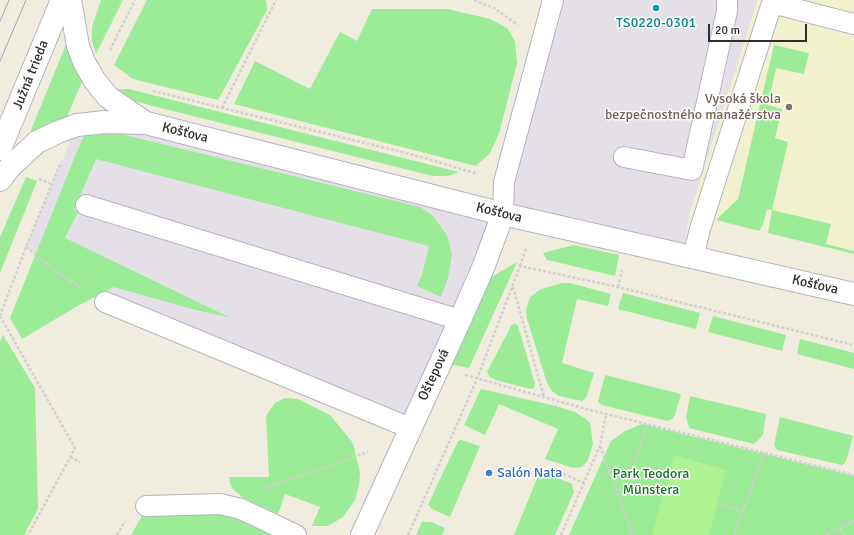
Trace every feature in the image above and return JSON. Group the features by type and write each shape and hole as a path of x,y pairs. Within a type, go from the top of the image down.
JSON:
{"street":[{"name":"Južná trieda","path":"0,149 62,0"},
{"path":"70,0 78,46 84,62 95,81 108,97 146,123"},
{"path":"0,180 10,168 37,142 58,132 77,125 98,123 146,123"},
{"name":"Košťova","path":"146,123 503,214 854,294"},
{"name":"Oštepová","path":"362,535 483,268 503,214"}],"lane":[{"path":"503,214 504,182 553,0"},
{"path":"624,157 692,170 727,11 727,0"},
{"path":"693,258 700,229 772,3 854,24"},
{"path":"86,205 460,320"},
{"path":"105,302 410,428"},
{"path":"146,506 220,504 241,510 296,535"}],"path":[{"path":"222,108 276,0"},
{"path":"474,0 494,8 541,42"},
{"path":"146,90 414,155 504,182"},
{"path":"26,247 60,274 105,302"},
{"path":"408,535 477,379 520,266 618,287 854,345"},
{"path":"513,286 544,398"},
{"path":"0,316 75,448 28,535"},
{"path":"438,367 544,398 854,475"},
{"path":"561,535 600,446 606,414"},
{"path":"611,476 632,471 648,424"},
{"path":"600,446 633,535"},
{"path":"258,490 369,451 396,458"},
{"path":"734,535 764,453"},
{"path":"70,457 80,462"},
{"path":"559,472 584,483"},
{"path":"717,503 743,511"},
{"path":"826,535 854,521"},
{"path":"840,528 845,535"}],"shaded area":[{"path":"553,0 758,0 690,213 682,254 503,214"},
{"name":"Vysoká škola bezpečnostného manažérstva","path":"758,0 854,0 854,254 690,213"},
{"path":"105,122 503,214 410,428 105,302 60,274 26,247 77,125"}],"green space":[{"path":"101,0 123,0 96,54 92,41 92,27"},
{"path":"147,0 266,0 267,10 218,100 133,79 114,65"},
{"path":"372,9 448,9 490,19 507,28 515,41 517,63 499,134 490,153 476,166 234,104 255,61 310,89 340,32 357,41"},
{"path":"67,42 84,77 66,119 29,135"},
{"path":"774,45 809,53 804,74 776,68 768,105 782,109 775,138 788,142 772,210 767,209 763,225 759,231 716,220 738,199"},
{"path":"118,89 129,89 459,172 448,176 433,176 149,105 135,101"},
{"path":"109,131 420,207 433,216 447,235 452,254 448,278 441,297 417,286 422,275 429,246 96,159 74,210 78,212 65,238 231,318 188,308 114,287 74,308 22,339 10,318 80,144 85,134"},
{"path":"26,177 37,181 0,273 0,237"},
{"path":"772,210 831,224 826,244 854,251 854,254 768,233"},
{"path":"574,245 619,255 615,276 547,260 543,253"},
{"path":"517,262 469,368 444,363 483,284 493,276"},
{"path":"562,283 570,283 611,294 608,306 577,299 562,363 594,373 587,396 582,401 559,396 552,391 547,383 527,319 526,310 530,297 541,289"},
{"path":"623,293 700,313 696,329 618,309"},
{"path":"713,316 786,335 782,351 708,332"},
{"path":"515,323 518,326 535,384 534,388 530,389 496,380 490,377 487,372 511,326"},
{"path":"3,335 35,388 38,509 24,535 0,535 0,342"},
{"path":"800,339 854,353 854,369 797,354"},
{"path":"605,375 681,394 675,415 672,419 667,421 602,405 598,402"},
{"path":"481,389 556,406 575,412 590,423 593,444 588,460 582,467 573,468 545,459 558,429 499,404 485,435 464,425"},
{"path":"690,396 766,414 763,435 754,444 689,428 686,417"},
{"path":"285,398 298,399 330,415 353,443 360,473 359,485 355,500 343,517 328,526 312,526 320,507 285,494 278,514 243,498 232,488 230,483 229,477 269,477 266,416 275,403"},
{"path":"780,417 853,436 845,463 842,465 777,450 774,445"},
{"name":"Park Teodora Münstera","path":"642,424 854,476 854,535 569,535 611,441 625,431"},
{"path":"461,440 480,446 450,517 432,509 428,505 458,441"},
{"path":"674,455 726,470 709,535 652,535"},
{"path":"540,471 572,484 574,492 555,535 514,535"},
{"path":"226,513 276,535 131,535 143,514"},
{"path":"422,522 431,522 445,528 442,535 416,535"}],"tram line":[{"path":"0,21 9,0"},
{"path":"0,61 26,0"}],"place":[{"name":"TS0220-0301","path":"656,8"},
{"name":"Vysoká škola bezpečnostného manažérstva","path":"789,107"},
{"name":"Salón Nata","path":"489,473"}]}
